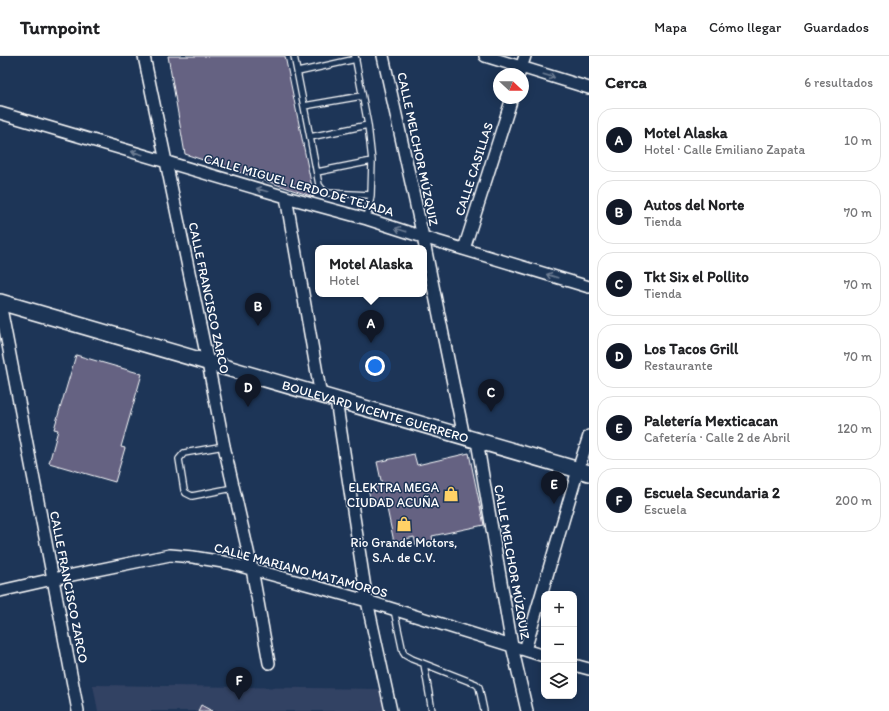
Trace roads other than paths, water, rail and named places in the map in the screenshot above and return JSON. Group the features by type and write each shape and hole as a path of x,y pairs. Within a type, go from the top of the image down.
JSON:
{"main road":[{"name":"BOULEVARD VICENTE GUERRERO","path":"0,303 583,472"}],"street":[{"name":"CALLE FRANCISCO ZARCO","path":"144,56 224,446 252,569 269,663"},
{"name":"CALLE MELCHOR MÚZQUIZ","path":"383,56 425,245"},
{"path":"485,56 513,68"},
{"path":"521,68 525,56"},
{"path":"529,73 589,88"},
{"name":"CALLE CASILLAS","path":"464,249 510,104"},
{"name":"CALLE MIGUEL LERDO DE TEJADA","path":"0,113 286,197 367,219 589,287"},
{"path":"286,197 321,396"},
{"name":"CALLE MELCHOR MÚZQUIZ","path":"427,254 470,439 512,646 527,711"},
{"name":"CALLE FRANCISCO ZARCO","path":"0,303 78,711"},
{"path":"336,400 367,601 391,711"},
{"path":"525,650 583,472 589,436"},
{"name":"CALLE MARIANO MATAMOROS","path":"0,591 170,555 193,556 229,563 367,601 541,655"},
{"path":"577,666 589,669"}],"lane":[{"path":"294,56 319,185 328,193 371,196"},
{"path":"298,72 356,58 368,125 372,161 371,196 367,219"},
{"path":"304,106 362,96"},
{"path":"310,138 368,125"},
{"path":"317,172 372,161"},
{"path":"224,446 184,453 179,458 184,490 192,496 233,488"},
{"path":"394,610 403,652 405,655 478,685 484,711"},
{"path":"424,664 432,711"}],"place":[{"name":"Autos del Norte","path":"258,326"},
{"name":"Motel Alaska","path":"371,343"},
{"name":"Los Tacos Grill","path":"248,407"},
{"name":"Tkt Six el Pollito","path":"491,412"},
{"name":"ELEKTRA MEGA CIUDAD ACUÑA","path":"451,494"},
{"name":"Paletería Mexticacan","path":"554,504"},
{"name":"Rio Grande Motors, S.A. de C.V.","path":"404,524"},
{"name":"Escuela Secundaria 2","path":"239,700"}]}
